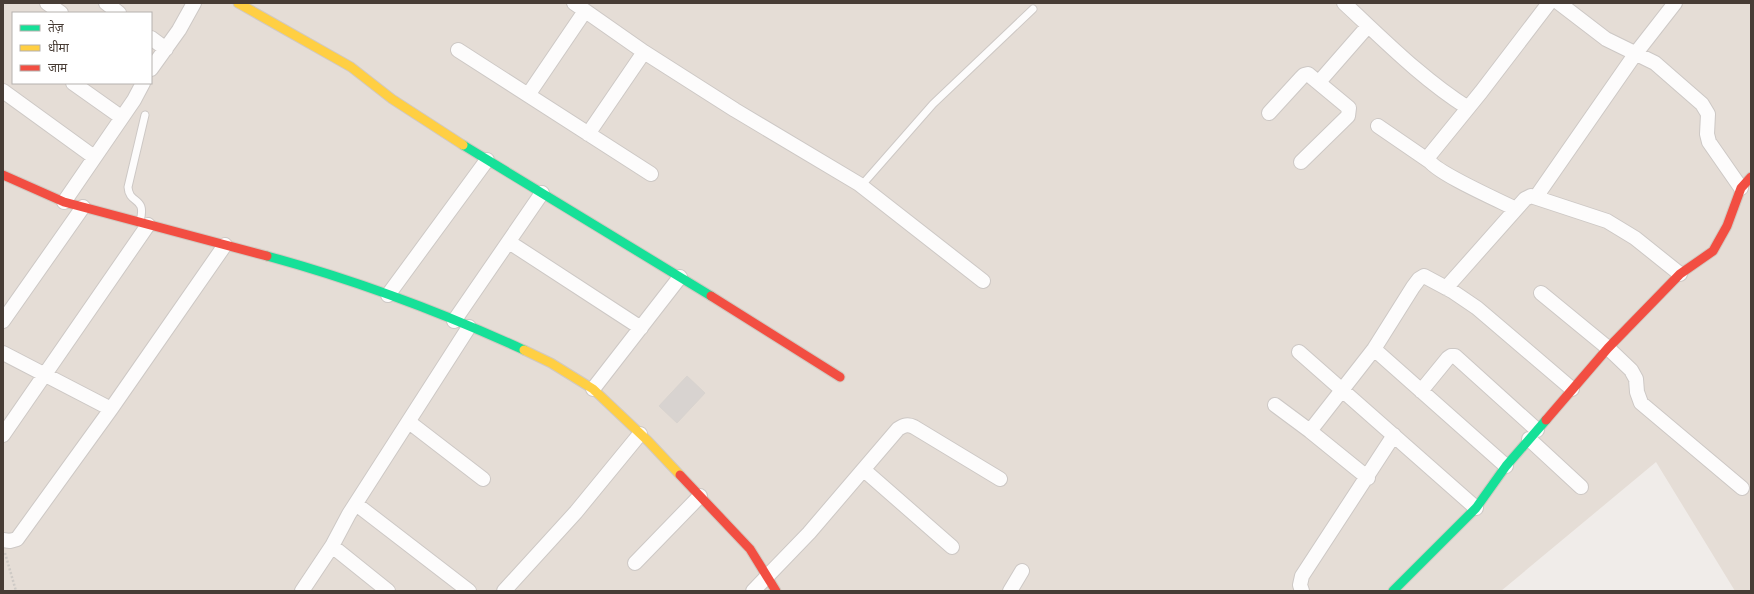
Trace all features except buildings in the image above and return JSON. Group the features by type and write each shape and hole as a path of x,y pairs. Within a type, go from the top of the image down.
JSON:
{"street":[{"path":"47,3 60,12"},
{"path":"106,3 118,12"},
{"path":"152,69 179,30 194,3"},
{"path":"238,3 351,67 392,99 487,160 680,277 840,377"},
{"path":"1344,3 1422,76 1468,108"},
{"path":"1429,161 1429,156 1549,3"},
{"path":"1559,3 1606,39 1616,45 1636,53 1661,68 1706,109 1709,120 1707,134 1708,142 1741,188"},
{"path":"1536,197 1636,53 1675,3"},
{"path":"528,95 580,7 644,52 735,110 861,186 983,281"},
{"path":"1319,82 1368,26"},
{"path":"152,39 166,49"},
{"path":"458,50 651,174"},
{"path":"588,134 644,52"},
{"path":"1269,113 1304,75 1308,74 1349,108 1350,111 1348,116 1301,162"},
{"path":"74,84 121,117"},
{"path":"64,202 142,84"},
{"path":"3,91 94,157"},
{"path":"1378,126 1443,172 1516,209"},
{"path":"388,294 487,160"},
{"path":"3,176 64,202 323,271 388,294 551,363 593,389 640,434 750,549 776,591"},
{"path":"1393,591 1476,508 1506,466 1608,348 1680,274 1713,251 1727,226 1741,188 1751,177"},
{"path":"454,321 542,193"},
{"path":"1446,288 1528,197 1536,197 1592,215 1618,227 1635,238 1680,274"},
{"path":"3,321 83,207"},
{"path":"3,435 144,224"},
{"path":"508,242 641,328"},
{"path":"3,540 10,541 16,539 111,409 225,245"},
{"path":"1310,431 1374,349 1419,279 1424,276 1477,308 1572,389"},
{"path":"593,389 680,277"},
{"path":"1540,293 1608,348 1634,375 1636,379 1637,392 1641,403 1742,488"},
{"path":"302,591 332,546 356,504 469,327"},
{"path":"1374,349 1506,466"},
{"path":"1298,352 1476,508"},
{"path":"3,353 111,409"},
{"path":"1421,391 1448,358 1455,356 1533,434 1581,487"},
{"path":"1275,405 1368,478"},
{"path":"409,422 482,479"},
{"path":"752,591 790,554 898,429 903,426 908,425 914,427 1000,479"},
{"path":"504,591 576,512 640,434"},
{"path":"1302,591 1300,585 1302,576 1368,478 1394,435"},
{"path":"864,470 952,547"},
{"path":"635,563 700,496"},
{"path":"356,504 469,591"},
{"path":"332,546 388,591"},
{"path":"1010,591 1022,571"}],"lane":[{"path":"861,186 933,104 1033,10"},
{"path":"144,224 142,208 139,202 130,196 128,187 145,115"}],"path":[{"path":"3,545 16,591"}],"shaded area":[{"path":"3,3 1751,3 1751,591 1735,591 1656,462 1501,591 3,591"}],"traffic: fast":[{"path":"463,145 711,296"},
{"path":"267,256 365,286 429,310 524,350"},
{"path":"1393,591 1476,508 1506,466 1546,420"}],"traffic: slow":[{"path":"238,3 351,67 392,99 463,145"},
{"path":"524,350 551,363 593,389 648,441 680,475"}],"traffic: jam":[{"path":"3,175 64,202 267,256"},
{"path":"1546,420 1608,348 1680,274 1713,251 1727,226 1741,188 1751,177"},
{"path":"711,296 840,377"},
{"path":"680,475 750,549 776,591"}]}
